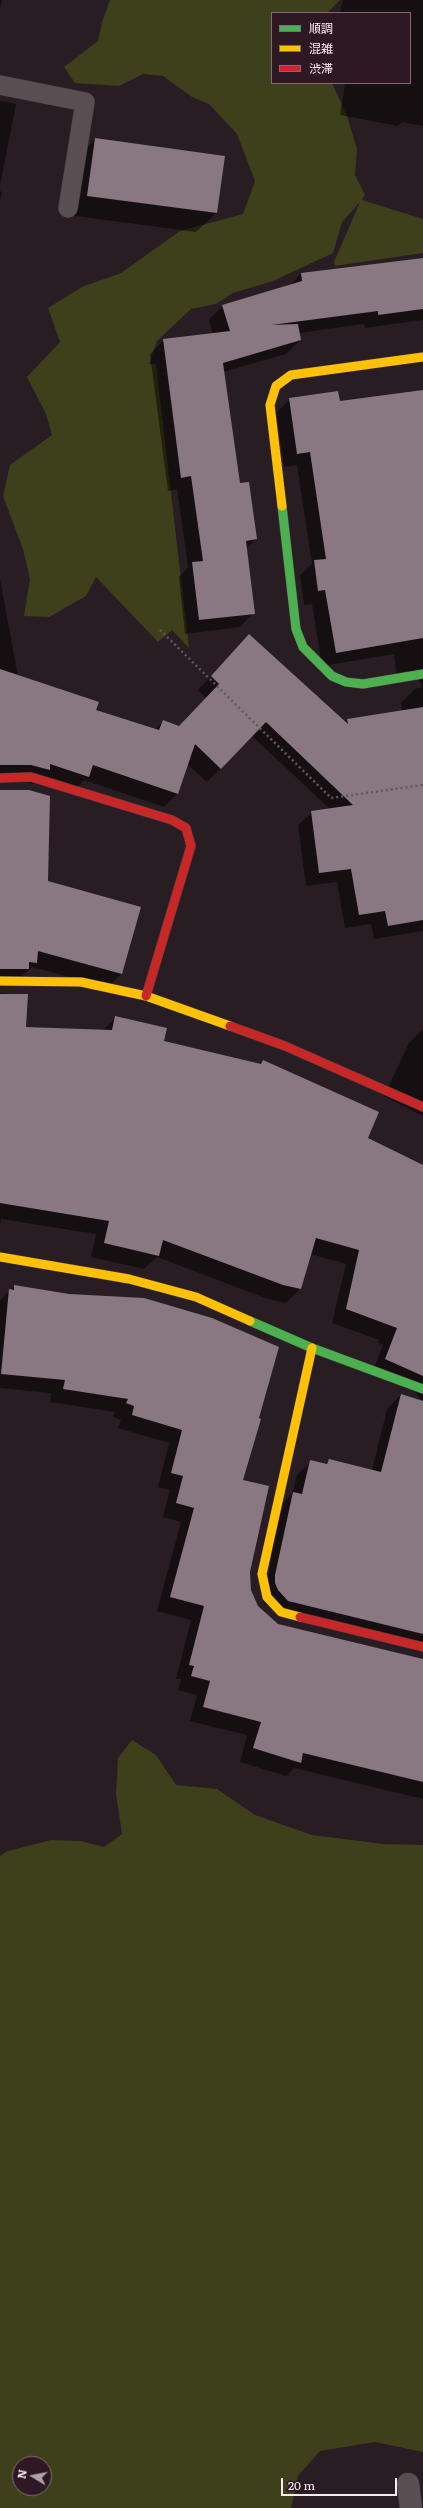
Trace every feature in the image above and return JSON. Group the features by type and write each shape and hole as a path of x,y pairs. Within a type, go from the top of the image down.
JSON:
{"street":[{"path":"423,357 291,375 276,386 272,394 270,405 296,628 303,647 332,676 346,682 363,684 423,674"},
{"path":"0,778 31,777 172,820 186,828 191,846 146,996"},
{"path":"0,981 81,982 146,996 285,1046 423,1107"},
{"path":"0,1257 129,1279 196,1297 312,1348 423,1389"},
{"path":"312,1348 262,1574 264,1592 273,1606 281,1612 423,1647"},
{"path":"408,2484 411,2508"}],"lane":[{"path":"0,85 85,102 68,208"}],"path":[{"path":"160,630 331,798 423,785"}],"shaded area":[{"path":"110,0 340,0 328,12 271,12 271,84 332,84 347,116 357,149 355,175 365,195 362,200 423,219 423,253 335,266 334,262 360,202 342,222 333,253 273,281 233,293 216,304 191,309 157,341 149,364 156,364 189,648 172,630 158,642 96,577 86,596 49,617 24,616 30,579 23,549 3,496 10,465 52,435 46,414 27,377 60,342 48,308 82,287 121,273 180,231 243,214 255,181 237,134 209,104 192,97 163,76 143,74 119,86 75,83 64,67 98,41 102,22"},
{"path":"132,1740 156,1755 176,1785 217,1789 255,1815 312,1835 383,1844 423,1845 423,2452 375,2442 320,2451 298,2476 291,2508 0,2508 0,1856 8,1851 51,1840 81,1841 104,1847 122,1834 116,1794 118,1758"}],"building":[{"path":"95,138 225,156 217,213 87,196"},
{"path":"423,258 423,309 378,315 378,311 271,325 298,324 301,340 223,363 240,483 249,482 257,539 246,541 255,614 199,620 192,562 203,561 191,476 181,478 163,339 230,331 222,305 302,281 301,273"},
{"path":"423,390 423,638 336,653 325,590 318,591 314,560 326,559 310,452 297,454 289,398 338,391 340,401"},
{"path":"249,634 348,724 347,719 423,707 423,920 388,926 385,911 359,915 351,869 319,873 311,811 353,805 266,722 221,769 195,744 178,794 93,765 89,777 50,764 50,770 31,765 0,765 0,669 99,702 96,710 159,730 163,720 179,726 219,684 211,676"},
{"path":"0,790 29,790 50,796 48,881 141,907 122,974 38,951 37,963 29,962 29,969 0,969"},
{"path":"0,994 28,994 26,1027 112,1030 115,1016 167,1028 164,1041 261,1064 263,1060 379,1112 368,1138 423,1165 423,1376 385,1359 397,1328 346,1309 359,1250 316,1238 301,1289 283,1285 163,1240 159,1256 104,1243 109,1221 0,1203"},
{"path":"14,1285 69,1294 144,1298 212,1318 279,1347 259,1418 261,1419 243,1480 269,1486 250,1572 251,1590 258,1606 278,1624 423,1659 423,1782 303,1753 301,1763 253,1748 261,1722 203,1707 210,1681 191,1676 194,1666 189,1665 204,1606 170,1597 194,1508 176,1503 183,1476 171,1473 182,1430 132,1415 134,1406 126,1403 128,1399 63,1389 65,1380 1,1374 9,1289 14,1290"},
{"path":"401,1394 423,1401 423,1634 288,1601 278,1590 275,1583 275,1575 293,1492 302,1494 310,1460 327,1464 329,1459 381,1472"}],"traffic: fast":[{"path":"282,506 296,629 303,647 332,676 346,682 363,684 423,674"},
{"path":"250,1321 312,1348 423,1389"}],"traffic: slow":[{"path":"282,506 270,405 276,386 291,375 423,357"},
{"path":"0,981 81,982 146,996 230,1026"},
{"path":"0,1257 129,1279 196,1297 250,1321"},
{"path":"300,1617 281,1612 267,1597 262,1574 312,1348"}],"traffic: jam":[{"path":"0,778 31,777 172,820 186,828 191,846 146,996"},
{"path":"230,1026 285,1046 423,1107"},
{"path":"300,1617 423,1647"}]}
